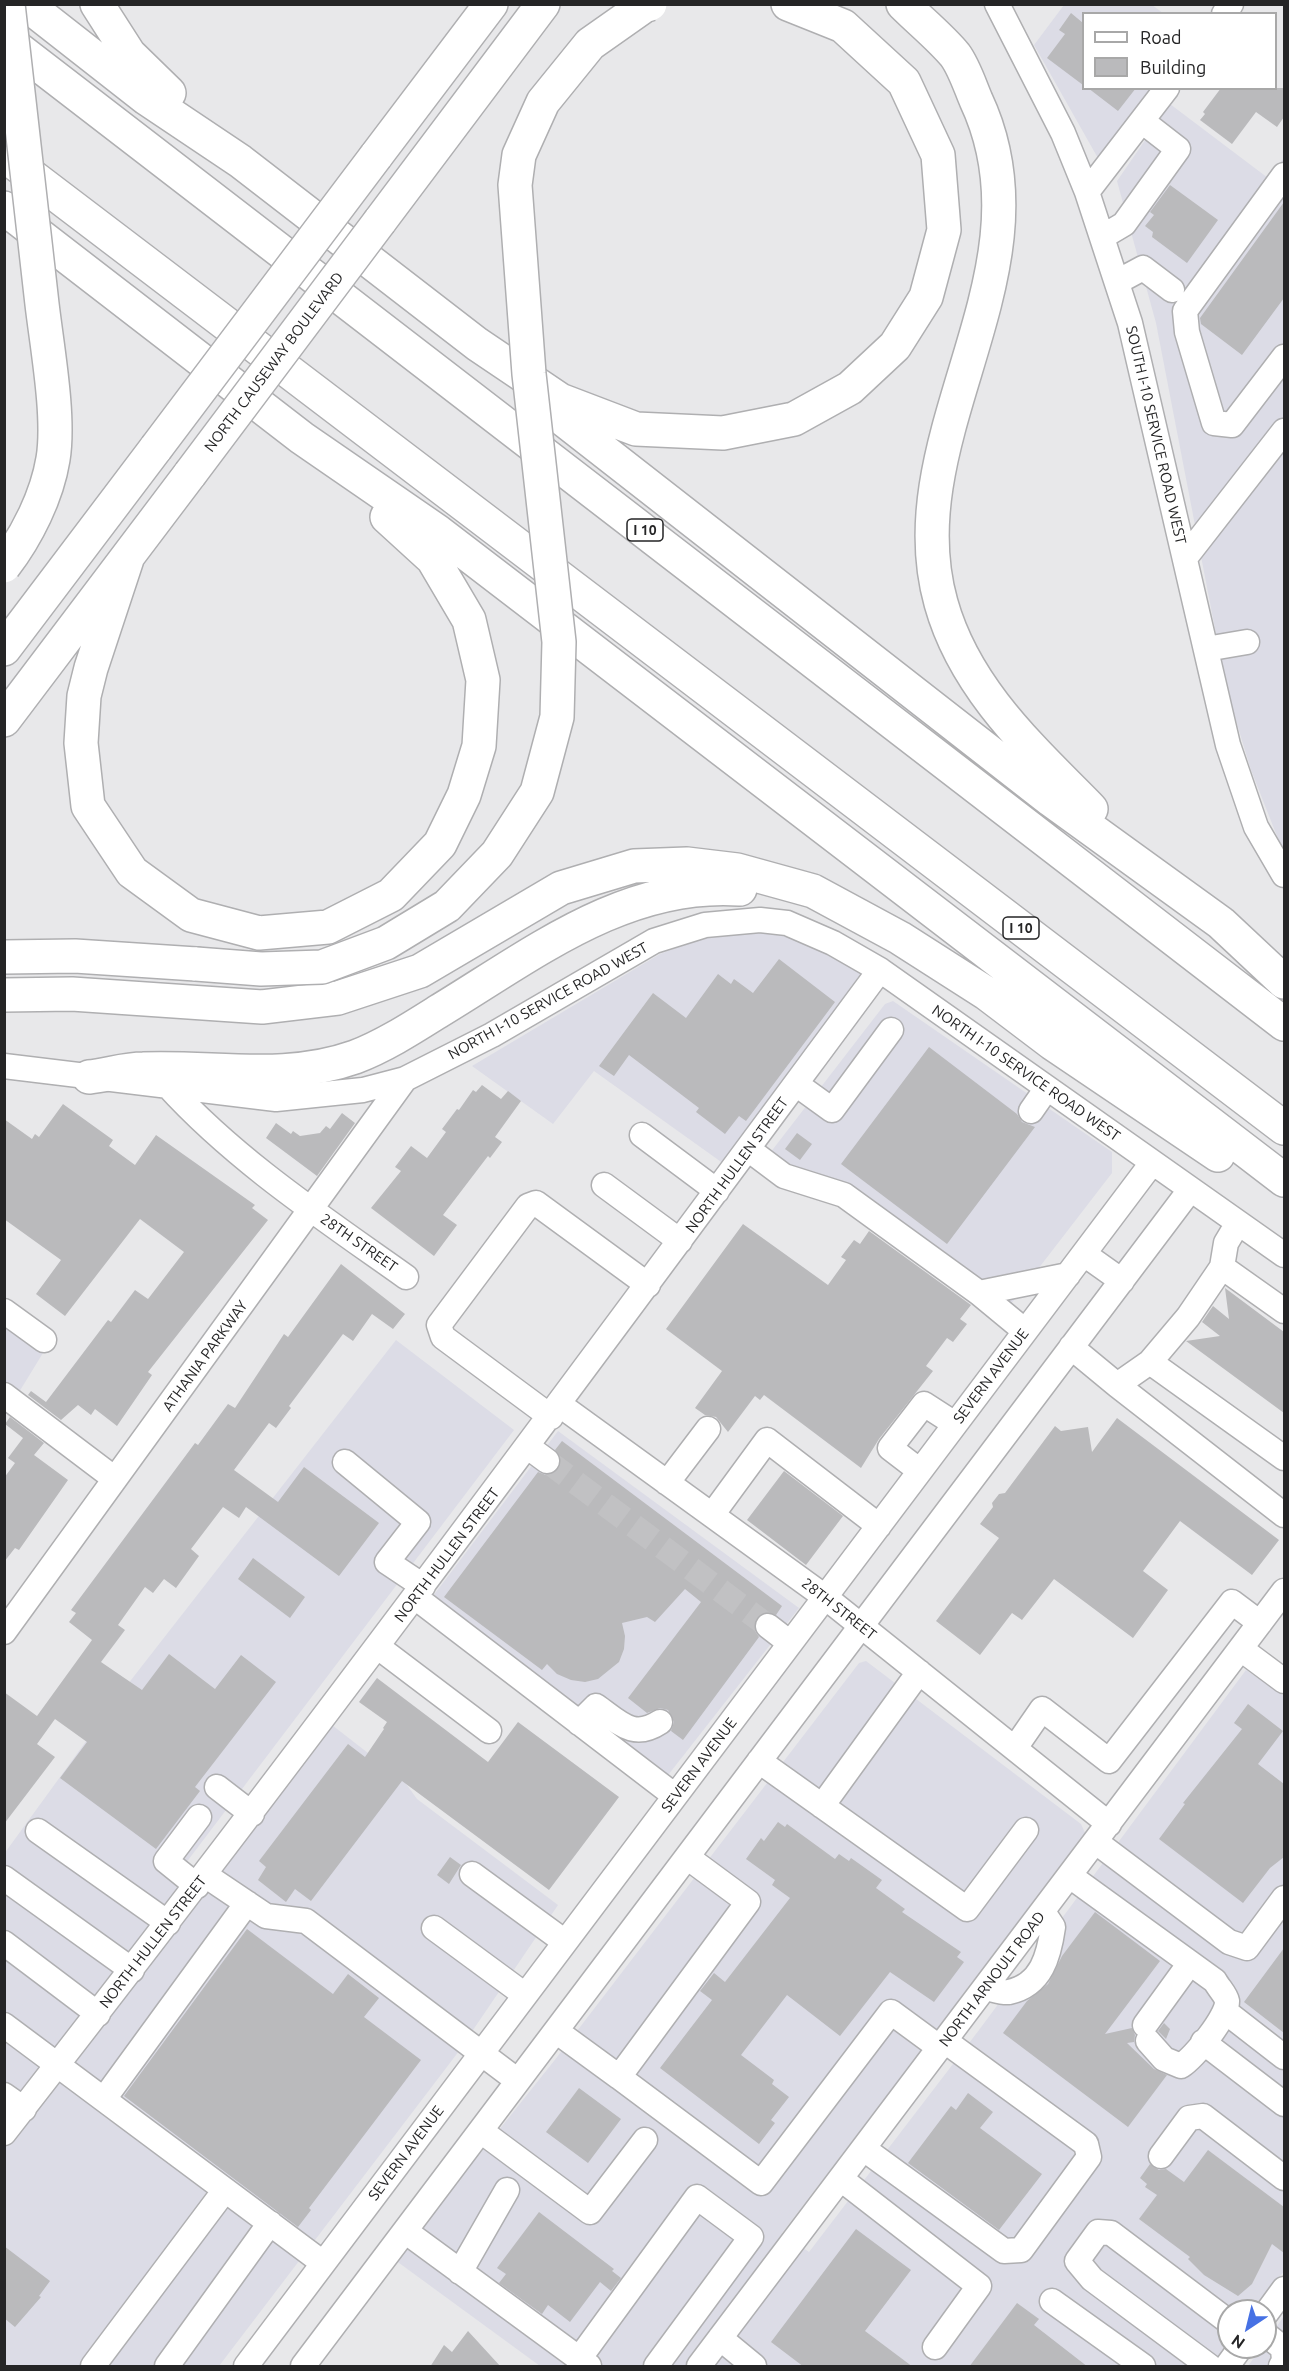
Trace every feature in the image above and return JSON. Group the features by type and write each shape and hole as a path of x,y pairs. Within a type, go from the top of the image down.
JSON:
{"highway":[{"path":"4,566 19,546 28,527 47,484 54,457 51,380 8,4"},
{"path":"26,4 146,98 240,160 477,344 560,400 636,429 723,433 794,419 850,388 896,346 926,297 944,230 938,155 904,82 843,26 788,4"},
{"path":"97,4 129,54 240,160"},
{"path":"440,72 467,4"},
{"path":"4,649 491,4"},
{"name":"NORTH CAUSEWAY BOULEVARD","path":"4,720 543,4"},
{"path":"4,957 75,956 261,969 322,967 386,943 447,906 497,854 537,792 557,717 559,642 529,374 515,185 519,155 543,102 590,44 650,4"},
{"path":"903,4 956,56 989,127 1000,207 989,291 937,477 932,514 933,567 941,605 970,672 1006,724 1156,874"},
{"name":"I 10","path":"4,38 1284,1024"},
{"name":"I 10","path":"4,155 1284,1128"},
{"path":"4,208 303,438 437,531 1284,1180"},
{"path":"4,223 39,234"},
{"path":"477,344 564,423 1051,800 1221,923 1284,982"},
{"path":"127,559 84,696 81,743 88,806 132,872 191,915 259,933 328,927 391,895 440,844 464,795 479,746 483,680 469,620 433,560 303,438"},
{"path":"4,616 46,569 92,533"},
{"path":"4,995 72,994 262,1007 338,999 420,971 561,888 634,866 687,864 737,870 813,891 900,938 986,993 1052,1043 1284,1200"},
{"path":"89,1077 141,1069 252,1073 309,1069 356,1056 403,1034 593,919 649,897 707,887 787,894 813,891"}],"street":[{"name":"SOUTH I-10 SERVICE ROAD WEST","path":"997,4 1063,133 1087,192 1117,282 1130,323 1235,766 1256,827 1284,875"},
{"path":"1087,192 1165,90"},
{"path":"1102,237 1124,224 1178,149 1142,121"},
{"path":"1284,176 1185,311 1187,332 1214,423 1232,425 1284,357"},
{"path":"1117,282 1143,268 1172,290"},
{"path":"1185,558 1284,431"},
{"path":"1206,649 1246,642"},
{"name":"NORTH I-10 SERVICE ROAD WEST","path":"4,1066 276,1099 363,1090 405,1079 492,1035 654,941 705,925 760,920 787,923 833,943 880,970 1284,1255"},
{"name":"NORTH HULLEN STREET","path":"4,2133 14,2102 58,2065 252,1814 419,1592 537,1454 555,1411 880,970"},
{"path":"796,1084 832,1110 891,1029"},
{"name":"ATHANIA PARKWAY","path":"4,1632 405,1079"},
{"name":"28TH STREET","path":"167,1084 197,1118 312,1209 406,1277"},
{"path":"1031,1111 1047,1088"},
{"path":"642,1135 717,1191"},
{"path":"748,1149 784,1176 844,1195 979,1293 1025,1331"},
{"name":"SEVERN AVENUE","path":"246,2367 1152,1163"},
{"path":"604,1185 680,1241"},
{"path":"303,2367 1190,1190"},
{"name":"28TH STREET","path":"648,1285 536,1203 528,1206 439,1325 443,1337 667,1483 861,1625 1015,1748 1102,1833 1229,1942 1247,1948 1284,1898"},
{"path":"1117,1385 1150,1362 1188,1317 1222,1267 1226,1243 1238,1223"},
{"path":"1084,1254 1122,1281"},
{"path":"1222,1267 1284,1311"},
{"path":"979,1293 1068,1275"},
{"path":"4,1311 44,1340"},
{"path":"1071,1347 1284,1515"},
{"path":"1150,1362 1284,1458"},
{"path":"4,1395 116,1479"},
{"path":"920,1471 890,1448 924,1404 955,1424"},
{"path":"667,1483 708,1429"},
{"path":"712,1515 767,1440 879,1526"},
{"path":"345,1462 418,1522 387,1562 419,1592 579,1723 675,1796"},
{"name":"NORTH ARNOULT ROAD","path":"699,2367 1284,1591"},
{"path":"1015,1748 1042,1709 1109,1761 1232,1602 1260,1623"},
{"path":"768,1626 790,1643"},
{"path":"378,1647 489,1731"},
{"path":"1241,1649 1284,1681"},
{"path":"822,1806 919,1672"},
{"path":"579,1723 596,1706 629,1729 647,1731 660,1722"},
{"path":"759,1761 968,1909 1026,1830"},
{"path":"217,1787 252,1814"},
{"path":"199,1818 166,1861 266,1916 306,1921 518,2081"},
{"path":"38,1831 168,1923"},
{"path":"620,2077 748,1902 687,1857"},
{"path":"472,1874 565,1942"},
{"path":"1070,1876 1215,1981 1227,1999 1226,2012 1181,2066 1164,2060 1146,2033 1190,1964"},
{"path":"4,1878 132,1970"},
{"path":"105,2099 247,1904"},
{"path":"986,1988 1008,1992 1029,1983 1045,1966 1053,1927 1043,1912"},
{"path":"434,1928 525,1995"},
{"path":"4,1943 98,2014"},
{"path":"556,2031 761,2183 891,2012 942,2044 1086,2144 1089,2157 1021,2250 1004,2251 864,2149"},
{"path":"1226,2012 1284,2056"},
{"path":"4,2025 323,2263"},
{"path":"1203,2042 1284,2104"},
{"path":"1161,2156 1189,2118 1203,2116 1284,2178"},
{"path":"481,2131 590,2212 645,2140"},
{"path":"841,2179 980,2286 935,2347"},
{"path":"93,2367 225,2190"},
{"path":"460,2272 507,2190"},
{"path":"405,2231 584,2363 697,2197 751,2237 656,2367"},
{"path":"167,2367 270,2223"},
{"path":"1209,2367 1092,2278 1077,2261 1098,2232 1111,2233 1217,2313"},
{"path":"1052,2301 1143,2367"},
{"path":"720,2338 754,2367"},
{"path":"1277,2343 1283,2348 1284,2361 1281,2367"}],"shaded area":[{"path":"1064,5 1152,5 1162,12 1082,12 1082,90 1152,90 1099,160 1034,45"},
{"path":"1170,104 1268,178 1284,158 1284,854 1251,770 1227,691 1156,323 1117,181"},
{"path":"761,933 793,937 823,947 862,971 861,978 724,1164 594,1071 553,1124 472,1066 660,954 694,941 725,934"},
{"path":"893,1001 1112,1152 1112,1173 1008,1308 770,1153 885,1004"},
{"path":"5,1325 43,1353 5,1415"},
{"path":"396,1340 514,1430 173,1880 218,1898 279,1912 220,1870 332,1725 404,1781 417,1799 558,1905 456,2055 219,2366 5,2366 4,1854 124,1689"},
{"path":"558,1431 799,1608 665,1779 430,1600"},
{"path":"866,1661 1081,1824 1086,1835 782,2233 809,2252 979,2030 1246,1670 1284,1696 1284,2271 1263,2299 1217,2299 1217,2359 1212,2366 540,2366 395,2260 554,2061 859,1663"},
{"path":"1284,2316 1284,2366 1248,2366 1253,2359 1277,2359 1277,2326"}],"building":[{"path":"1071,13 1082,22 1082,84 1047,58 1065,34 1059,30"},
{"path":"1284,88 1284,117 1277,127 1256,112 1232,144 1200,120 1205,114 1203,112 1220,90"},
{"path":"1091,90 1134,90 1118,111"},
{"path":"1170,185 1218,220 1187,263 1152,237 1153,232 1145,226 1154,215 1150,212"},
{"path":"1284,202 1284,298 1242,355 1201,324 1200,318"},
{"path":"779,959 835,1002 746,1121 739,1116 725,1134 696,1112 699,1108 629,1055 614,1076 599,1066 653,993 686,1018 718,974 731,984 734,979 753,993"},
{"path":"929,1047 1017,1114 1022,1122 1035,1127 947,1244 841,1164"},
{"path":"482,1085 501,1099 508,1091 521,1101 495,1137 502,1142 490,1158 488,1156 443,1215 457,1225 434,1256 371,1208 401,1171 395,1167 411,1146 427,1158 446,1132 442,1129 457,1109 459,1110 473,1090 476,1092"},
{"path":"63,1104 113,1140 109,1146 135,1165 156,1135 255,1205 252,1208 268,1220 148,1372 152,1375 117,1426 95,1409 91,1415 78,1405 61,1420 28,1395 31,1391 46,1402 108,1320 111,1322 135,1290 148,1299 184,1252 140,1219 65,1316 36,1294 61,1260 4,1219 4,1119 32,1139 35,1134 39,1137"},
{"path":"342,1113 355,1123 317,1176 266,1138 276,1123 291,1134 293,1131 300,1136 320,1133 326,1126 330,1129"},
{"path":"797,1133 812,1144 800,1160 785,1149"},
{"path":"743,1224 828,1285 846,1260 841,1257 854,1240 860,1244 869,1231 971,1305 960,1319 967,1324 953,1342 947,1338 926,1366 933,1371 879,1439 861,1468 764,1395 760,1400 755,1396 728,1432 716,1417 705,1415 695,1408 722,1371 666,1329"},
{"path":"341,1264 405,1314 393,1329 372,1314 353,1341 343,1334 289,1406 291,1408 276,1428 269,1423 234,1470 278,1502 304,1467 379,1523 339,1576 246,1507 239,1518 223,1507 191,1549 199,1556 176,1588 164,1579 153,1593 145,1587 118,1625 125,1630 101,1662 142,1690 169,1654 215,1689 241,1655 276,1682 195,1787 200,1791 156,1849 60,1778 87,1742 55,1719 37,1744 55,1757 4,1824 4,1692 37,1716 92,1640 69,1622 76,1613 71,1610 195,1443 198,1445 228,1404 235,1408 284,1334 288,1337"},
{"path":"1225,1288 1284,1332 1284,1413 1186,1341 1220,1336 1202,1322 1213,1306 1229,1319"},
{"path":"10,1417 44,1443 34,1455 68,1480 19,1550 15,1548 4,1562 4,1478 15,1463 8,1458 23,1438 5,1424"},
{"path":"1117,1418 1279,1540 1252,1575 1180,1521 1143,1571 1168,1590 1133,1638 1054,1579 1022,1620 1012,1613 980,1655 936,1621 999,1538 980,1524 993,1507 992,1503 999,1494 1005,1493 1055,1426 1061,1431 1088,1427 1092,1452"},
{"path":"562,1441 782,1606 776,1615 763,1613 756,1618 755,1631 759,1637 683,1740 671,1731 674,1722 668,1710 660,1708 647,1713 628,1698 701,1602 685,1589 655,1622 647,1617 622,1623 625,1636 624,1649 619,1662 598,1679 585,1682 571,1680 557,1674 547,1664 542,1670 444,1597 538,1472 546,1475 558,1470 561,1462 555,1450"},
{"path":"784,1471 843,1516 806,1565 747,1520"},
{"path":"253,1558 305,1597 290,1618 238,1579"},
{"path":"377,1678 488,1762 518,1722 619,1797 549,1890 402,1781 311,1901 295,1889 286,1902 258,1880 266,1867 259,1861 348,1744 365,1757 384,1729 387,1722 359,1702"},
{"path":"1248,1704 1283,1731 1258,1764 1284,1784 1284,1857 1270,1868 1243,1903 1159,1839 1185,1804 1183,1803 1242,1729 1234,1723"},
{"path":"778,1822 785,1827 787,1824 835,1859 839,1854 849,1861 851,1858 882,1880 876,1888 905,1909 902,1912 961,1952 957,1957 964,1962 934,2002 890,1972 840,2036 787,1995 741,2055 774,2080 772,2084 789,2097 771,2120 775,2123 759,2144 660,2068 712,2000 700,1991 714,1973 725,1982 790,1898 772,1885 775,1880 746,1859 761,1838 764,1841"},
{"path":"450,1857 461,1865 449,1884 437,1875"},
{"path":"1095,1912 1160,1961 1105,2034 1132,2028 1135,2035 1134,2042 1127,2043 1154,2069 1167,2075 1128,2127 1003,2033 1027,2001 1048,1984 1062,1956"},
{"path":"247,1929 333,1994 348,1974 379,1998 364,2017 421,2060 309,2208 311,2210 298,2227 124,2096"},
{"path":"1284,1948 1284,2033 1244,2002"},
{"path":"1164,2023 1170,2029 1166,2039 1158,2031"},
{"path":"579,2088 621,2119 588,2163 546,2132"},
{"path":"968,2093 993,2112 980,2128 1042,2174 999,2230 908,2163 951,2106 956,2110"},
{"path":"1208,2150 1284,2207 1284,2253 1272,2244 1252,2284 1238,2296 1204,2275 1188,2259 1190,2257 1139,2219 1157,2195 1145,2187 1147,2184 1140,2178 1150,2164 1159,2170 1166,2169 1184,2182"},
{"path":"539,2212 614,2269 612,2271 621,2278 611,2291 600,2282 570,2322 548,2305 542,2314 499,2283 506,2274 497,2268"},
{"path":"856,2229 911,2270 865,2331 913,2367 804,2367 771,2342"},
{"path":"4,2246 50,2281 39,2296 41,2297 15,2327 4,2318"},
{"path":"1017,2303 1039,2319 1034,2325 1088,2367 969,2367"},
{"path":"468,2331 501,2367 430,2367 444,2345 452,2352"}],"tunnel":[{"path":"547,1461 768,1626"}]}
